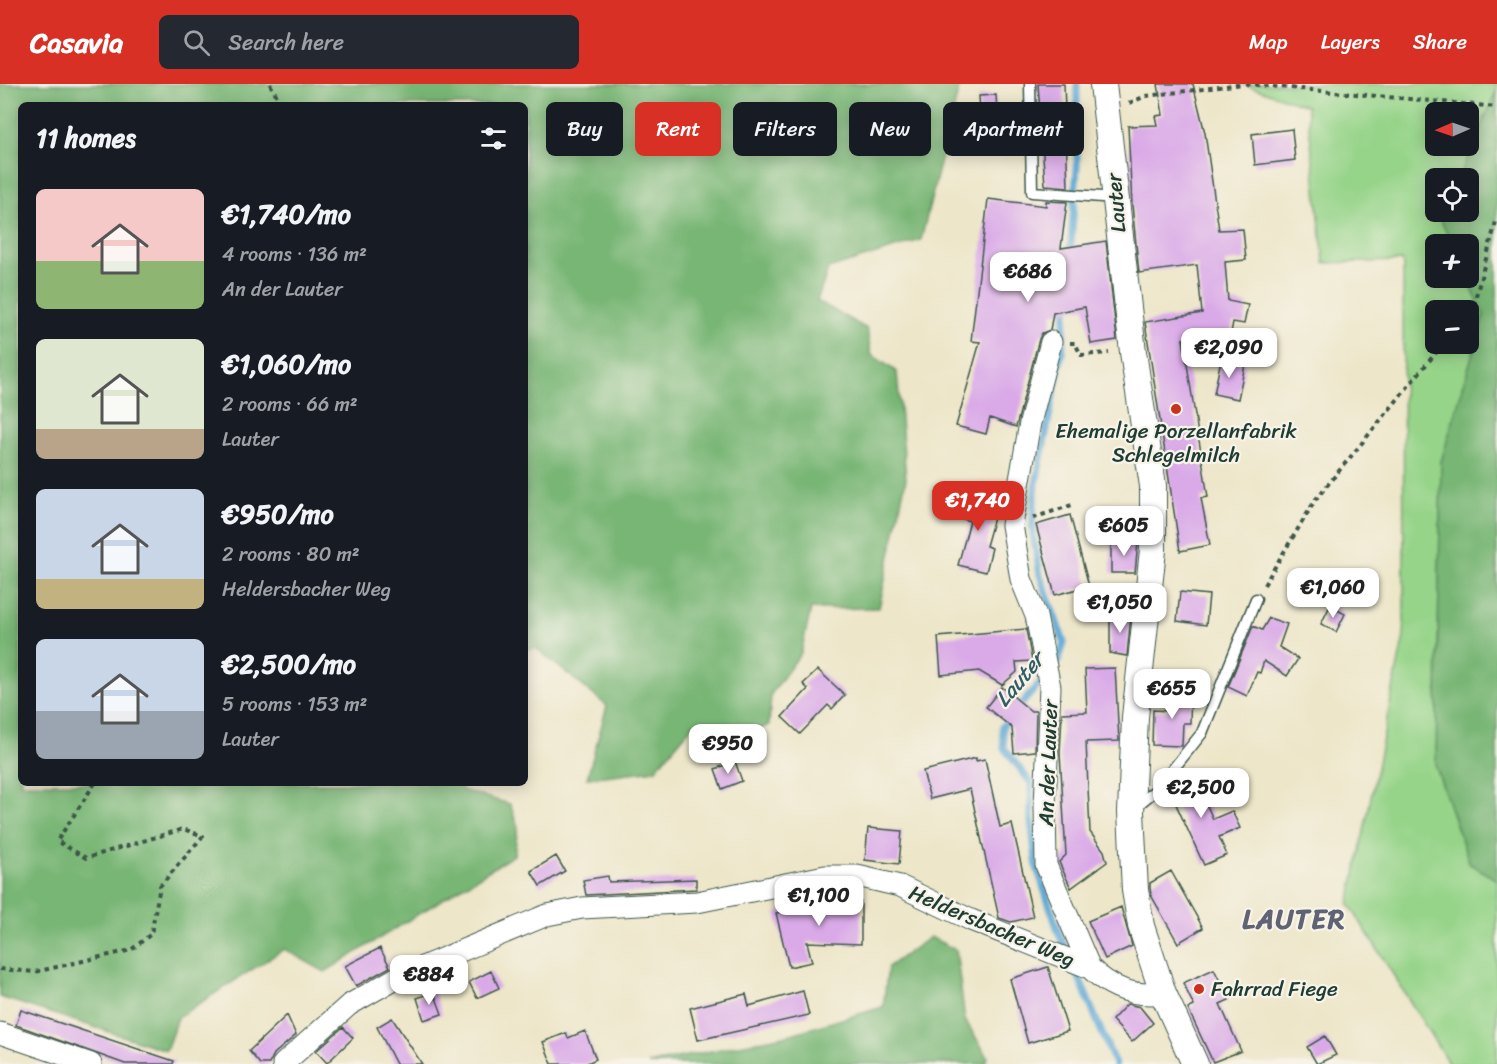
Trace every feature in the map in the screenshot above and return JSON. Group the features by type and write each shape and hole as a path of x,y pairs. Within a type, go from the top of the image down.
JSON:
{"street":[{"name":"Lauter","path":"1103,84 1133,351 1153,486 1153,550 1135,717 1131,812 1135,890 1142,926 1162,993 1195,1064"},
{"name":"An der Lauter","path":"1051,342 1029,423 1012,525 1021,579 1036,616 1046,654 1050,687 1045,806 1046,866 1090,968"},
{"name":"Heldersbacher Weg","path":"283,1064 349,1005 396,978 536,919 582,908 697,902 825,876 857,876 900,886 1043,950 1090,968 1102,980 1140,996 1162,993"},
{"path":"0,1033 51,1048 92,1064"}],"lane":[{"path":"1030,84 1032,192 1116,198"},
{"path":"1131,812 1136,805 1157,789 1202,733 1256,599"}],"path":[{"path":"270,84 280,102"},
{"path":"1107,110 1146,96 1244,84 1497,107"},
{"path":"1475,300 1497,218"},
{"path":"1075,343 1081,354 1133,351"},
{"path":"1256,599 1316,499 1435,354"},
{"path":"1048,514 1072,505"},
{"path":"0,969 35,972 131,950 151,934 160,886 203,836 183,829 86,858 57,841 93,786"}],"green space":[{"path":"0,84 960,84 956,102 943,102 943,152 921,240 828,269 817,301 867,329 871,354 897,372 906,479 879,608 811,609 801,653 771,694 769,725 712,750 694,724 655,770 587,778 607,706 536,648 528,649 528,102 18,102 18,786 461,786 462,790 510,804 518,827 514,855 325,972 284,949 178,1017 166,1050 0,997"},
{"path":"1242,84 1497,84 1497,90 1479,132 1479,102 1425,102 1425,156 1468,156 1463,168 1425,168 1425,222 1442,222 1447,234 1425,234 1425,288 1472,288 1477,300 1425,300 1425,354 1473,354 1441,462 1436,767 1470,864 1497,880 1497,1064 1449,1064 1349,904 1404,636 1403,261 1324,263 1307,106"},
{"path":"1497,90 1497,880 1470,864 1436,767 1441,462 1473,354 1479,354 1479,332 1484,315 1472,288 1479,288 1479,234 1447,234 1442,222 1479,222 1479,168 1463,168 1468,156 1479,156 1479,132"},
{"path":"1479,304 1484,315 1479,332"},
{"path":"930,937 956,950 965,1020 988,1057 985,1064 648,1064 788,1035 883,1007 888,967"}],"building":[{"path":"1038,84 1064,84 1065,102 1039,102"},
{"path":"1158,84 1193,84 1205,133 1219,230 1243,229 1246,260 1225,262 1228,301 1248,305 1244,324 1233,322 1228,349 1183,339 1208,497 1201,498 1210,545 1180,551 1145,322 1202,313 1197,265 1139,273 1132,205 1128,126 1157,125 1155,116 1163,115"},
{"path":"996,95 996,102 979,102 979,96"},
{"path":"1292,129 1295,160 1255,165 1252,134"},
{"path":"1043,156 1067,156 1068,187 1045,185"},
{"path":"988,199 1046,206 1046,201 1067,202 1061,248 1106,241 1117,340 1091,344 1085,307 1053,313 1050,330 1042,333 1039,339 1016,427 990,418 986,434 956,426 980,342 971,341"},
{"path":"1221,359 1245,365 1238,399 1214,394"},
{"path":"971,492 999,500 986,546 992,548 986,572 958,565 970,521 963,519"},
{"path":"1070,515 1089,586 1055,595 1036,525"},
{"path":"1111,542 1138,542 1135,573 1111,573"},
{"path":"1180,592 1209,595 1206,625 1177,621"},
{"path":"1330,606 1345,614 1336,632 1321,624"},
{"path":"1110,613 1131,615 1127,656 1110,653"},
{"path":"1269,618 1287,624 1279,647 1298,659 1287,676 1264,661 1247,696 1228,687 1253,626 1262,630"},
{"path":"1026,629 1032,661 1016,662 1017,672 1002,685 979,671 941,675 938,637"},
{"path":"1115,668 1119,741 1086,742 1090,832 1104,851 1107,862 1071,888 1059,862 1066,855 1060,753 1062,713 1087,712 1085,669"},
{"path":"818,670 845,695 832,709 828,705 800,734 782,717 808,689 803,684"},
{"path":"1002,687 1031,711 1036,711 1035,751 1014,753 1012,728 986,707"},
{"path":"1170,691 1191,692 1190,723 1183,723 1182,746 1152,745 1153,710 1169,711"},
{"path":"976,758 976,761 985,759 1000,827 1012,824 1033,917 1011,922 999,918 970,789 930,799 923,771"},
{"path":"735,761 742,781 722,789 715,769"},
{"path":"1189,771 1189,791 1194,777 1213,819 1232,811 1240,828 1219,837 1227,855 1204,865 1168,787 1174,779"},
{"path":"868,828 902,831 899,864 865,860"},
{"path":"556,856 565,871 540,886 531,871"},
{"path":"1171,871 1203,928 1178,943 1151,895 1150,888 1150,883"},
{"path":"608,876 609,882 696,879 696,889 586,895 583,880"},
{"path":"832,900 861,901 861,944 807,942 812,962 789,967 776,913"},
{"path":"1121,907 1132,946 1105,959 1088,921"},
{"path":"380,948 390,967 356,986 345,966"},
{"path":"1048,967 1068,1031 1028,1043 1010,979"},
{"path":"1214,969 1229,1000 1220,1004 1241,1051 1213,1062 1188,1009 1194,1006 1183,983"},
{"path":"491,971 499,988 477,998 469,982"},
{"path":"803,991 809,1015 698,1040 690,1008 746,994 749,1006"},
{"path":"434,992 442,1014 424,1020 417,998"},
{"path":"1127,1004 1140,1007 1153,1023 1132,1042 1112,1020"},
{"path":"21,1010 174,1061 173,1064 125,1064 16,1025"},
{"path":"287,1015 296,1035 274,1054 269,1064 260,1064 249,1051"},
{"path":"392,1018 422,1064 396,1064 377,1027"},
{"path":"343,1027 353,1038 327,1063 316,1051"},
{"path":"585,1031 596,1059 585,1064 552,1064 543,1042 566,1033 568,1038"},
{"path":"1325,1036 1336,1055 1317,1064 1307,1047"}],"waterway":[{"name":"Lauter","path":"1070,255 1077,168 1077,84"},
{"name":"Lauter","path":"1052,670 1059,660 1064,642 1040,575 1032,527 1036,484 1062,352 1067,302"},
{"name":"Lauter","path":"1044,678 1002,727 1004,748 1031,783 1031,822 1037,868 1068,954"},
{"name":"Lauter","path":"1074,966 1115,1064"}],"place":[{"name":"Ehemalige Porzellanfabrik Schlegelmilch","path":"1176,409"},
{"name":"Fahrrad Fiege","path":"1199,989"}],"district":[{"name":"LAUTER","path":"1294,919"}]}
